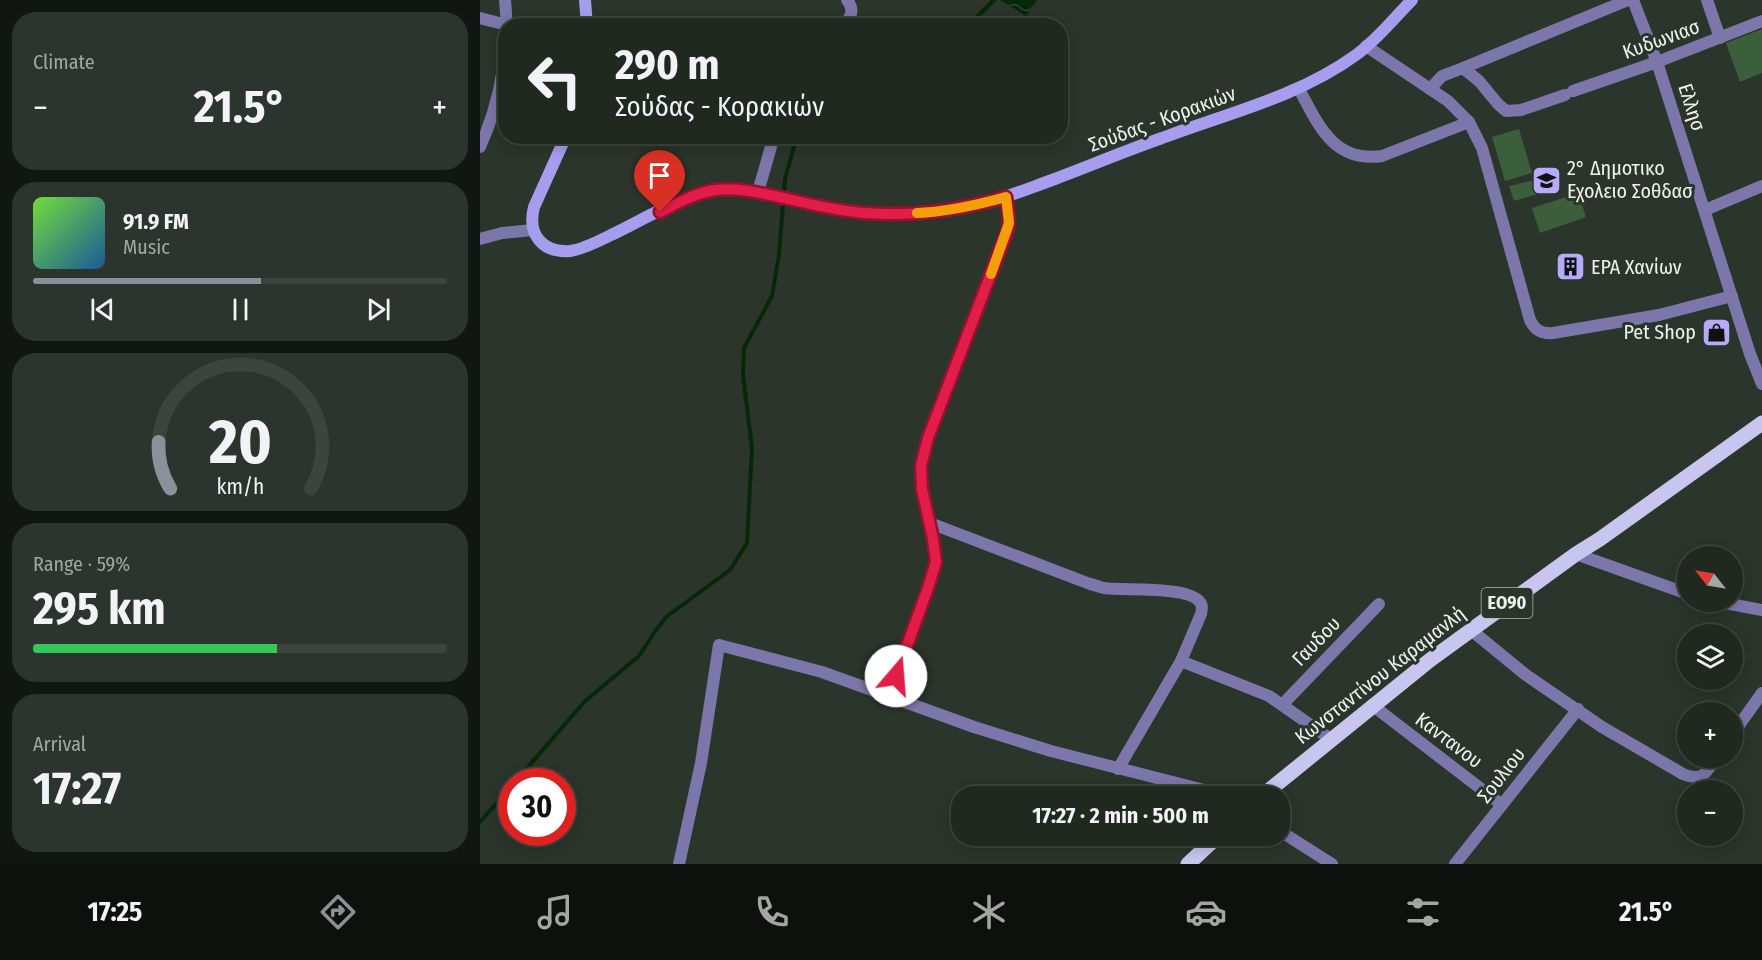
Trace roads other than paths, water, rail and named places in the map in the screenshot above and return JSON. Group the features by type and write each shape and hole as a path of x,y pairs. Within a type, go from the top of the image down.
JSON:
{"main road":[{"path":"585,0 586,18"},
{"name":"Σούδας - Κορακιών","path":"764,193 864,213 888,214 954,210 1006,197 1299,89 1355,56 1412,0"},
{"path":"562,144 534,207 531,224 538,239 549,248 570,251 599,241 678,202 716,190 764,193"},
{"name":"Κωνσταντίνου Καραμανλή","path":"1274,786 1372,705 1471,630 1762,423"},
{"path":"1189,864 1208,846"}],"street":[{"path":"505,0 506,18"},
{"path":"847,0 852,10 850,18"},
{"path":"1430,89 1442,76 1628,0"},
{"name":"Ελλησ","path":"1633,0 1657,62 1750,354 1762,384"},
{"path":"1707,0 1720,38"},
{"path":"480,18 498,23"},
{"name":"Κυδωνιασ","path":"1463,68 1484,86 1497,104 1506,111 1521,110 1657,62 1762,21"},
{"path":"1366,46 1430,89 1461,112 1469,122 1482,148 1533,327 1539,331 1553,333 1659,315 1732,296"},
{"path":"1299,89 1318,126 1327,138 1337,147 1361,156 1382,156 1469,122"},
{"path":"480,147 498,94"},
{"path":"764,193 773,144"},
{"path":"1705,210 1762,186"},
{"path":"905,702 896,676 936,562 922,489 921,466 928,438 1008,229 1006,197"},
{"path":"480,239 502,232 533,230"},
{"path":"930,523 1090,584 1177,592 1194,597 1201,603 1201,614 1181,661 1118,769"},
{"path":"1576,554 1677,590"},
{"name":"Γαυδου","path":"1282,705 1379,604"},
{"path":"1743,606 1762,610"},
{"path":"1471,630 1526,675 1602,727 1683,774 1692,778 1700,777 1709,768"},
{"path":"679,864 701,763 719,645 822,672 1018,741 1188,786"},
{"path":"1181,661 1256,691 1282,705 1332,740"},
{"path":"1743,720 1762,693"},
{"name":"Καντανου","path":"1372,705 1502,805"},
{"name":"Σουλιου","path":"1455,864 1578,709"},
{"path":"1290,837 1332,864"}],"water":[{"path":"1000,0 1037,0 1026,16"}],"waterway":[{"path":"976,18 994,0"},
{"path":"527,768 585,701 639,656 666,617 730,570 747,543 752,448 743,375 744,348 772,296 779,255 785,179 795,144"},
{"path":"480,822 498,802"}],"place":[{"name":"2° Δημοτικο Εχολειο Σοθδασ","path":"1546,180"},
{"name":"ΕΡΑ Χανίων","path":"1570,267"},
{"name":"Pet Shop","path":"1717,332"}]}
